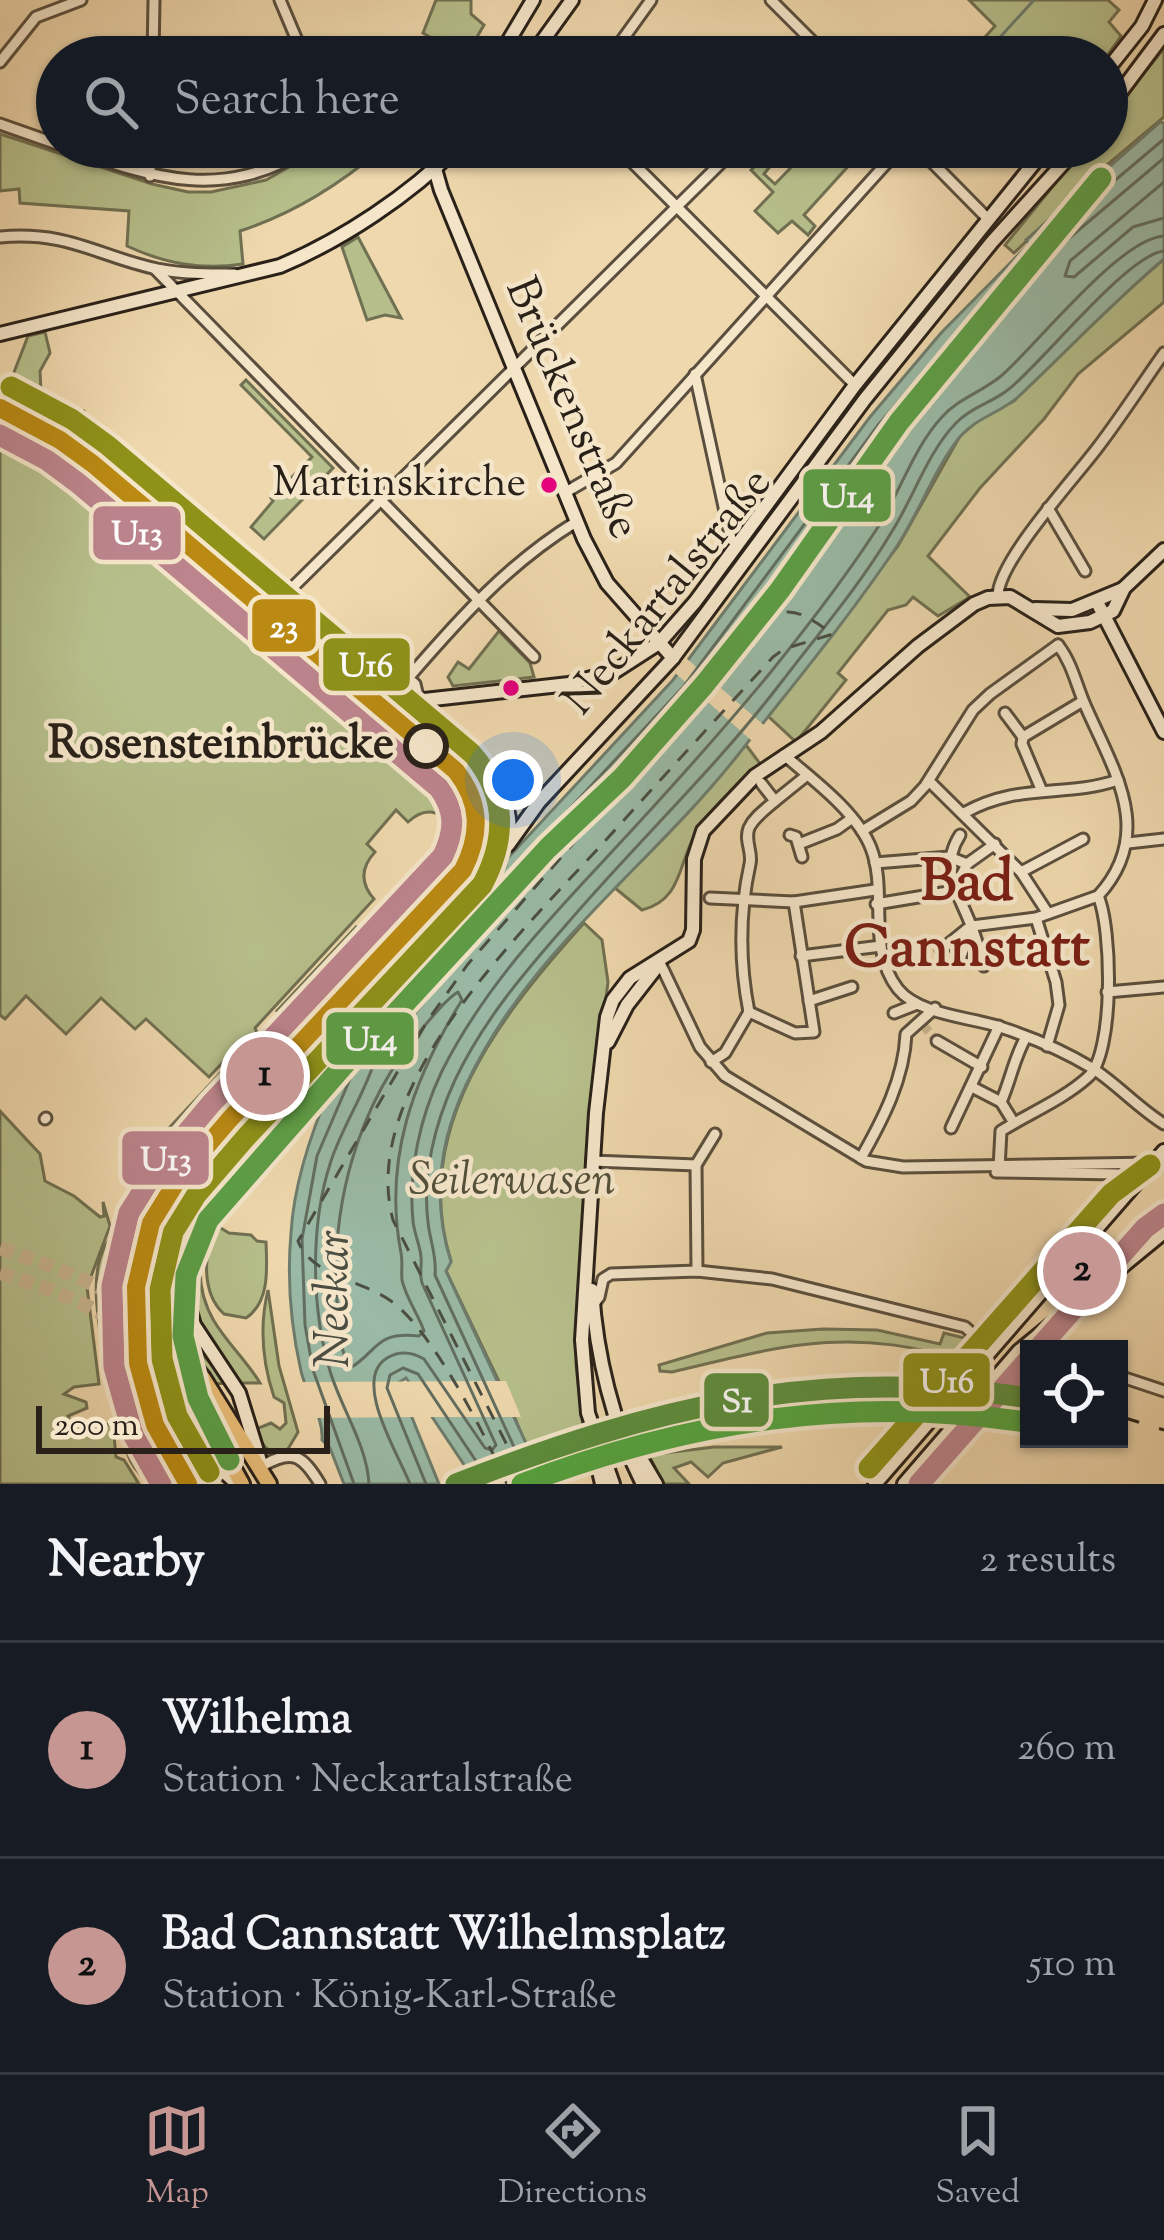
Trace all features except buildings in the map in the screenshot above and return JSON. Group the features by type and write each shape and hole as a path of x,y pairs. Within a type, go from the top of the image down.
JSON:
{"main road":[{"path":"512,36 533,0"},
{"path":"546,36 572,0"},
{"path":"1128,44 1155,0"},
{"path":"1128,82 1164,34"},
{"name":"Neckartalstraße","path":"667,651 737,544 855,385 1030,168"},
{"name":"Neckartalstraße","path":"491,853 509,844 526,824 992,242 1059,168"},
{"path":"0,334 280,266 314,251 434,169"},
{"name":"Brückenstraße","path":"434,169 576,522 608,583 667,651"},
{"path":"0,422 97,481 327,676 376,735 392,741"},
{"path":"1058,619 1124,588 1164,550"},
{"path":"602,1484 585,1399 582,1340 592,1161 607,1017 626,982 682,948 692,935 694,859 703,831 742,788 821,732 974,604 1010,597 1078,626 1113,611 1124,588"},
{"path":"1097,602 1164,732"},
{"path":"355,707 364,712 584,680 667,651"},
{"path":"384,707 376,714 376,724 392,741"},
{"name":"Neckartalstraße","path":"240,1484 179,1429 156,1382 147,1334 146,1288 169,1202 508,833 508,814 495,796 404,716 384,707"},
{"name":"Neckartalstraße","path":"300,1063 335,992 464,849 469,834 468,818 392,741"},
{"path":"604,1052 627,1005 660,963"},
{"name":"Neckartalstraße","path":"237,1133 196,1200 182,1240 181,1280 194,1325 239,1393 270,1484"},
{"path":"875,1484 1164,1150"},
{"path":"196,1200 169,1202 176,1295 188,1329 217,1358"},
{"path":"1036,1340 1164,1232"},
{"path":"589,1265 617,1418 643,1484"},
{"path":"168,1336 203,1378 270,1484"},
{"path":"904,1484 1020,1356"},
{"path":"173,1372 208,1422 240,1484"},
{"path":"617,1418 656,1484"},
{"path":"592,1427 613,1484"}],"street":[{"path":"0,62 36,17 64,2 81,0"},
{"path":"153,36 154,0"},
{"path":"280,0 295,36"},
{"path":"625,36 651,0"},
{"path":"771,0 806,36"},
{"path":"0,124 36,137"},
{"path":"126,168 178,181 223,181 275,168"},
{"path":"150,168 150,176"},
{"path":"637,168 855,385"},
{"path":"283,598 716,168"},
{"path":"566,492 616,464 882,168"},
{"path":"937,168 988,220"},
{"path":"0,237 43,236 80,243 155,269 245,274"},
{"path":"155,269 535,657"},
{"path":"998,596 1003,574 1048,508 1099,446 1164,353"},
{"path":"695,374 730,539 737,544"},
{"path":"1048,508 1085,571"},
{"path":"409,677 477,599 543,542 576,522"},
{"path":"941,950 971,926 1042,915 1098,896 1111,881 1128,843 1118,780 1058,645 1058,619"},
{"path":"370,644 416,684 419,701"},
{"path":"862,831 889,816 929,782 974,710 990,694 1058,645"},
{"path":"1023,737 1084,701"},
{"path":"1005,713 1023,737 1040,789"},
{"path":"784,755 862,831 875,862 881,946 888,973 901,993 918,1004 999,1026 1047,1046 1094,1070 1163,1120"},
{"path":"711,1062 724,1053 749,1012 741,899 752,859 747,835 775,801 806,776"},
{"path":"964,813 988,800 1118,780"},
{"path":"929,782 1021,872 1042,915 1059,1006 1047,1046"},
{"path":"761,783 775,801"},
{"path":"790,836 803,847 851,819"},
{"path":"960,835 949,857 954,891 984,966"},
{"path":"1021,872 1083,839"},
{"path":"1128,843 1164,839"},
{"path":"954,891 968,864 995,844"},
{"path":"875,862 949,857 968,864"},
{"path":"710,898 794,902 875,890"},
{"path":"876,904 954,891"},
{"path":"1000,1168 999,1134 1094,1070 1108,1028 1104,914 1098,896"},
{"path":"749,1012 794,1033 814,1032 794,902"},
{"path":"960,959 971,926"},
{"path":"801,956 881,946"},
{"path":"660,963 682,1014 711,1062 740,1086 861,1158 890,1166 976,1168 1152,1163"},
{"path":"1107,992 1164,987"},
{"path":"809,1001 853,988"},
{"path":"895,1013 918,1004"},
{"path":"861,1158 882,1121 905,1060 906,1034 935,1008"},
{"path":"951,1128 999,1026"},
{"path":"1001,1102 1026,1037"},
{"path":"938,1041 982,1066"},
{"path":"972,1087 1001,1102 1014,1123"},
{"path":"697,1271 696,1165 715,1134"},
{"path":"592,1161 696,1165"},
{"path":"976,1168 1117,1174"},
{"path":"593,1305 603,1279 611,1274 697,1271 772,1279 964,1328 975,1336 986,1357"},
{"path":"1054,1340 1056,1320"},
{"path":"1128,1379 1164,1391"},
{"path":"262,1466 294,1456 320,1484"},
{"path":"914,1471 929,1484"}],"green space":[{"path":"436,0 471,0 471,14 484,25 477,36 423,33"},
{"path":"969,0 1108,0 1119,10 1109,22 1121,36 986,36 995,26"},
{"path":"1164,48 1164,117 1128,147 1128,93"},
{"path":"0,134 36,146 36,168 103,168 188,192 266,180 287,168 357,168 316,196 240,231 243,264 213,266 170,261 127,246 129,211 20,203 19,189 0,191"},
{"path":"769,168 764,174 775,184 791,168 847,168 804,215 815,226 808,235 792,221 778,233 755,211 773,192 751,170"},
{"path":"1068,168 1103,168 1014,253 1005,245"},
{"path":"358,237 401,318 385,315 367,320 342,247"},
{"path":"1164,259 1164,302 1078,374 928,556 970,597 938,616 913,597 906,605 888,610 838,673 846,680 796,742 768,716 898,546 960,436 981,418 1014,401 1097,317"},
{"path":"45,332 50,353 40,371 41,392 60,411 84,411 89,435 6,393 28,336"},
{"path":"246,380 333,468 264,539 251,527 271,498 312,457 241,385"},
{"path":"0,438 32,451 164,550 297,661 294,666 330,696 327,700 457,819 453,823 425,812 408,822 396,810 367,844 375,852 364,881 374,899 255,1028 260,1040 254,1046 242,1042 209,1077 146,1019 135,1029 101,998 66,1034 26,996 5,1019 0,1015"},
{"path":"499,631 530,663 534,677 453,686 448,677 458,662 469,669"},
{"path":"746,745 761,765 701,825 672,890 642,910 615,888"},
{"name":"Seilerwasen","path":"584,923 602,940 608,982 586,1158 576,1365 584,1436 545,1448 539,1445 529,1453 446,1271 451,1261 441,1213 442,1166 453,1121 494,1036"},
{"path":"356,927 365,939 289,1022 277,1011"},
{"path":"227,1066 238,1076 152,1166 142,1157"},
{"path":"0,1111 40,1154 45,1181 100,1217 104,1216 103,1202 110,1226 87,1287 99,1384 74,1387 64,1394 86,1402 87,1408 68,1416 70,1421 113,1425 116,1457 124,1460 139,1484 0,1484"},
{"path":"213,1176 225,1184 205,1234 202,1287 214,1321 260,1383 240,1383 202,1329 189,1290 192,1232"},
{"path":"172,1218 177,1220 172,1287 179,1318 196,1348 228,1383 215,1384 173,1332 164,1341 189,1372 180,1367 167,1378 170,1383 162,1383 153,1300"},
{"path":"214,1224 266,1242 263,1294 246,1318 224,1314 211,1295 207,1259"},
{"path":"120,1230 124,1248 115,1317 126,1319 128,1347 124,1348 133,1384 109,1384 97,1301 100,1259 107,1242"},
{"path":"268,1290 279,1366 298,1432 288,1449 275,1451 264,1445 256,1429 271,1423 280,1429 286,1423 284,1403 274,1397 264,1357"},
{"path":"877,1330 940,1344 944,1333 973,1340 977,1350 969,1362 889,1344 820,1343 660,1371 659,1365 767,1333"},
{"path":"145,1423 179,1484 153,1484 130,1459 122,1424"},
{"path":"714,1447 782,1447 723,1463 708,1477 691,1462 674,1468 689,1484 663,1484 649,1455"}],"water":[{"name":"Neckar","path":"1164,123 1164,259 1018,397 959,438 904,536 839,627 706,793 523,991 466,1085 441,1172 442,1217 451,1262 446,1271 545,1484 477,1484 406,1378 398,1383 439,1484 344,1484 322,1440 301,1371 289,1267 293,1214 305,1156 350,1044 506,866 506,860 673,680 870,417 941,333 1029,244 1026,240 1108,168 1128,168 1128,150"}],"pier":[{"path":"686,658 765,726 752,741 674,672"},
{"path":"506,1381 521,1417 426,1417 406,1388 417,1417 312,1418 299,1382"},
{"path":"535,1451 547,1476 516,1484 470,1484 465,1477"}],"waterway":[{"path":"1001,36 1034,0"}],"ferry route":[{"path":"507,1484 456,1385 407,1315 379,1294 314,1263 298,1241 428,1020 468,964 771,617 795,613 833,634 773,657 533,919 455,1014 423,1065 400,1117 388,1169 393,1220 509,1449 533,1484"}],"tunnel":[{"path":"923,1025 937,1041"},
{"path":"0,1248 110,1293 168,1336"},
{"path":"0,1273 116,1322 173,1372"}],"railway":[{"path":"636,1424 735,1398 830,1381 927,1377 1020,1389"},
{"path":"1128,1419 1164,1430"}],"transit line":[{"name":"U14","path":"229,1460 198,1398 183,1336 186,1275 208,1220 350,1058 548,848 622,778 704,685 780,590 899,422 1101,178"},
{"name":"U16","path":"11,387 71,419 108,446 471,753 497,800 499,833 482,885 247,1136 196,1195 173,1232 160,1289 162,1359 177,1416 209,1472"},
{"name":"23","path":"0,408 93,464 456,771 474,807 473,844 463,870 229,1120 177,1181 151,1223 136,1287 138,1363 155,1425 188,1484"},
{"name":"U13","path":"0,435 78,483 439,788 451,813 443,856 211,1104 158,1167 129,1213 112,1286 114,1367 133,1434 161,1484"},
{"name":"U16","path":"869,1468 1111,1194 1150,1165"},
{"name":"U13","path":"1046,1340 1145,1228 1164,1214"},
{"name":"U13","path":"919,1484 1020,1369"},
{"name":"S1","path":"456,1484 599,1434 737,1400 878,1387 1020,1397"},
{"path":"522,1484 645,1444 770,1419 896,1411 1020,1421"}],"place":[{"name":"Martinskirche","path":"549,485"},
{"name":"Rosensteinbrücke","path":"426,746"},
{"name":"Wilhelma","path":"265,1076"},
{"name":"Bad Cannstatt Wilhelmsplatz","path":"1082,1271"}],"district":[{"name":"Bad Cannstatt","path":"967,918"}]}
